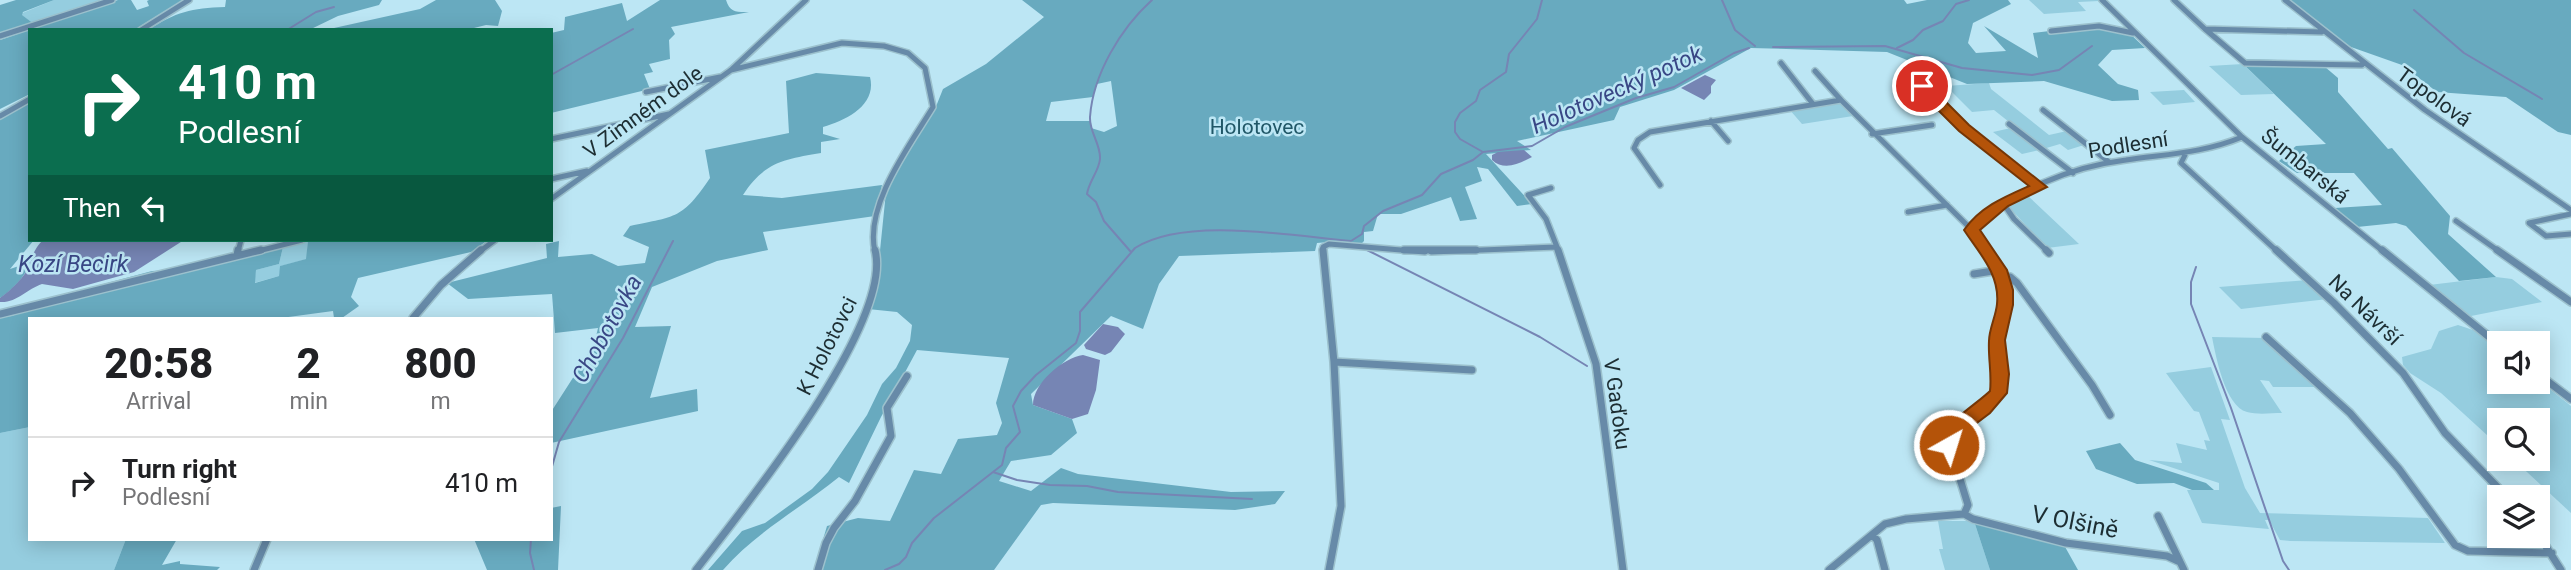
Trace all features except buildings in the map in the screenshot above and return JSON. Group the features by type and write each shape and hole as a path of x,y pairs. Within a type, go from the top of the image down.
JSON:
{"street":[{"path":"0,36 112,0"},
{"path":"144,28 189,0"},
{"name":"V Zimném dole","path":"553,198 731,70 806,0"},
{"name":"Šumbarská","path":"2102,0 2242,137 2487,335"},
{"path":"2174,0 2245,63 2363,65"},
{"name":"Topolová","path":"2285,0 2363,65 2485,154 2571,212"},
{"path":"2051,31 2099,26 2134,33"},
{"path":"2205,29 2323,32"},
{"name":"K Holotovci","path":"696,570 792,445 847,352 875,287 878,262 873,242 882,192 933,107 925,68 908,53 884,46 842,43 731,70"},
{"path":"1781,62 1813,104"},
{"path":"1815,71 1872,134 1972,230 2001,273 2005,305 1997,340 2000,374 1998,393 1984,408 1954,431 1948,440 1968,505 1964,514 1906,519 1885,524 1829,570"},
{"name":"V Zimném dole","path":"646,92 722,77"},
{"path":"1922,86 1964,128 2039,187"},
{"path":"0,116 28,100"},
{"path":"1660,185 1634,148 1639,140 1656,130 1841,100"},
{"path":"2043,110 2109,162"},
{"path":"553,139 671,114"},
{"path":"1711,121 1728,141"},
{"path":"2009,124 2073,173"},
{"path":"1872,134 1931,125"},
{"name":"Podlesní","path":"1972,230 1982,218 2003,203 2073,173 2109,162 2185,155 2242,137"},
{"name":"Podlesní","path":"2232,142 2254,146"},
{"path":"2181,163 2185,155"},
{"name":"Na Návrší","path":"2168,156 2181,163 2315,286 2403,373 2445,433 2495,485"},
{"path":"553,179 593,169"},
{"name":"V Gaďoku","path":"1551,188 1528,195 1546,219 1596,364 1623,570"},
{"path":"2003,203 2014,219 2049,253"},
{"path":"1908,212 1947,205"},
{"path":"2571,212 2529,223 2546,236 2571,234"},
{"path":"2456,221 2571,302"},
{"path":"237,255 240,242"},
{"path":"0,314 293,242"},
{"path":"414,317 446,278 492,242"},
{"path":"1329,570 1341,506 1334,362 1323,247 1329,244 1427,252 1557,247"},
{"path":"1974,274 2001,273 2017,282 2092,385 2110,415"},
{"path":"2266,337 2350,413 2399,469 2455,545 2468,551 2552,553"},
{"path":"1334,362 1472,370"},
{"path":"818,570 826,543 834,528 855,501 891,436 887,408 907,376"},
{"path":"2550,383 2571,399"},
{"name":"V Olšině","path":"1964,514 1973,519 2066,543 2167,556 2182,566"},
{"name":"V Olšině","path":"2158,516 2182,566"},
{"path":"1872,535 1877,540 1885,570"},
{"path":"254,570 266,541"},
{"path":"2548,548 2561,570"}],"shaded area":[{"path":"54,0 104,0 34,24 20,14"},
{"path":"2029,0 2099,1 2078,2 2086,11 2044,14"},
{"path":"2243,64 2274,94 2241,95 2209,66"},
{"path":"1989,83 1991,89 2049,135 2067,131 2084,145 2068,150 2060,144 2043,149 1994,110 1972,112 1946,86"},
{"path":"2184,90 2195,102 2163,105 2150,92"},
{"path":"1842,103 1853,116 1802,124 1789,109"},
{"path":"2011,128 2039,150 2022,154 1993,132"},
{"path":"2027,195 2079,244 2047,248 2008,206"},
{"path":"308,242 307,259 281,266 279,276 254,283 256,270 279,264 283,247"},
{"path":"2496,277 2512,279 2542,302 2471,316 2429,285"},
{"path":"2308,280 2328,299 2241,309 2219,287"},
{"path":"2458,325 2473,330 2487,341 2487,394 2550,394 2550,389 2571,406 2571,513 2550,493 2550,485 2541,485 2526,471 2550,471 2550,408 2487,408 2487,435 2441,393 2410,373 2403,365 2402,357 2431,349 2439,331"},
{"path":"2212,337 2265,338 2316,387 2273,387 2269,381 2260,380 2282,413 2247,412 2239,408 2227,391"},
{"path":"2211,367 2230,420 2221,419 2245,488 2260,513 2428,518 2445,543 2290,541 2280,540 2269,520 2265,520 2269,529 2202,523 2187,490 2219,490 2219,483 2149,460 2182,463 2176,443 2207,450 2204,440 2210,441 2199,412 2194,411 2166,373"},
{"path":"28,427 28,541 125,541 114,570 0,570 0,433"},
{"path":"1938,521 1974,521 1990,570 1945,570 1939,549 1943,549"}],"green space":[{"path":"16,0 54,0 23,12 22,15 34,24 0,35 0,5"},
{"path":"118,0 131,0 137,10 149,6 149,0 183,0 137,28 35,28"},
{"path":"226,0 382,0 379,5 338,16 313,28 151,28 184,12 225,7"},
{"path":"436,0 495,0 502,11 498,26 334,28 420,9"},
{"path":"660,0 726,0 732,10 749,12 671,27 675,34 669,40 670,59 649,64 653,72 644,74 650,89 553,113 553,33 564,30 565,17 622,3 627,21"},
{"name":"Holotovec","path":"1022,0 1904,0 1907,4 1927,0 2008,0 2011,4 1973,23 1968,43 1976,53 2006,51 1984,26 2038,58 2033,33 2100,25 2126,30 2145,48 2112,50 2098,65 2118,84 2138,90 2139,100 2112,101 2044,81 1967,84 1887,52 1751,48 1674,90 1620,107 1614,120 1517,141 1531,150 1486,154 1532,204 1517,206 1488,169 1477,167 1482,181 1465,187 1477,219 1460,221 1451,197 1401,214 1378,214 1373,231 1364,232 1364,241 1359,246 1340,241 1317,243 1315,251 1179,256 1159,284 1143,329 1111,316 1031,394 1033,405 1072,419 1077,433 1051,455 1011,461 999,481 1031,491 1061,468 1078,474 1231,492 1285,491 1275,504 1235,510 1053,503 1041,505 994,570 814,570 827,526 858,518 890,521 914,470 941,474 958,439 997,435 1002,423 996,403 1009,358 917,350 849,483 839,477 764,532 723,570 708,570 742,531 765,523 812,489 828,472 867,415 882,384 896,368 910,341 912,325 897,312 868,309 876,290 887,182 935,109 943,89 986,64 1044,17","holes":["1111,81 1117,126 1104,132 1091,128 1091,121 1046,121 1051,102 1093,97 1097,84"]},
{"path":"2288,0 2571,0 2571,135 2558,132 2506,97 2437,92 2402,65 2334,41"},
{"path":"28,31 28,95 0,109 0,40"},
{"path":"2238,59 2318,61 2338,78 2338,92 2388,149 2392,148 2450,216 2448,234 2496,277 2459,281 2406,226 2396,223 2357,227 2335,208 2382,205 2354,173 2297,173 2279,161 2296,146 2326,144"},
{"path":"816,73 870,77 871,87 869,96 858,110 823,127 823,134 840,139 821,142 821,153 786,160 767,169 743,195 782,198 882,185 875,216 763,232 768,250 717,261 652,287 635,327 671,326 650,398 697,389 698,411 553,443 553,409 594,345 598,328 555,333 552,294 468,299 447,283 547,258 546,244 559,241 558,257 592,254 618,266 645,263 649,247 623,236 630,226 669,217 685,209 710,178 705,150 789,133 786,81"},
{"path":"28,104 28,242 32,242 10,269 19,266 27,257 30,259 27,270 15,286 0,298 0,119"},
{"path":"308,242 485,242 471,252 358,278 351,297 359,306 343,317 334,317 333,311 288,317 28,317 28,427 0,433 0,317 12,316 66,294 152,271 197,269 283,247 279,264 256,270 255,283 279,276 280,266 306,259"},
{"path":"2120,443 2135,460 2206,483 2214,490 2192,490 2174,483 2137,484 2096,469 2086,451"},
{"path":"561,506 558,570 487,570 475,541 553,541 553,508"},
{"path":"1974,521 2064,545 2078,570 1990,570"},
{"path":"125,541 176,541 162,565 180,561 180,564 220,567 217,570 114,570"}],"water":[{"path":"1705,75 1716,80 1711,86 1711,93 1704,100 1681,88"},
{"path":"1524,150 1532,157 1517,164 1507,166 1492,160 1492,155 1498,152"},
{"name":"Kozí Becirk","path":"41,242 181,242 134,272 73,289 42,284 17,298 0,302 0,298 25,273"},
{"path":"1103,324 1118,327 1125,334 1111,352 1105,355 1086,349 1084,345"},
{"path":"1083,355 1100,360 1096,390 1088,414 1072,419 1033,405 1038,388 1050,373 1067,361"}],"waterway":[{"path":"1131,252 1104,221 1096,202 1087,194 1100,159 1090,117 1092,101 1110,53 1130,24 1152,0"},
{"path":"1483,152 1460,139 1455,132 1455,122 1460,113 1476,101 1480,90 1506,72 1509,54 1537,19 1542,0"},
{"name":"Holotovecký potok","path":"1722,0 1735,30 1755,46"},
{"path":"1897,48 1913,40 1923,30 1943,21 1956,4 1969,0"},
{"path":"290,28 316,12 334,7"},
{"path":"2414,10 2464,53 2542,99"},
{"path":"553,74 633,29"},
{"path":"1773,47 1885,46 1962,68 2032,75 2059,70 2092,46"},
{"name":"Holotovecký potok","path":"1483,152 1532,146 1565,127 1636,98 1674,87 1734,53 1749,48"},
{"name":"Holotovecký potok","path":"993,472 1002,465 1006,448 1020,432 1013,406 1021,391 1036,375 1076,343 1080,331 1080,312 1135,248 1156,238 1210,230 1351,241 1362,234 1364,226 1383,211 1422,195 1441,174 1473,160 1483,152"},
{"name":"Chobotovka","path":"553,463 559,442 623,338 673,241"},
{"path":"1365,249 1540,337 1587,366"},
{"path":"2196,267 2191,282 2191,304 2231,408 2283,561 2289,570"},
{"name":"Holotovecký potok","path":"885,570 899,564 906,557 912,543 934,518 993,472"},
{"path":"993,472 1017,480 1050,485 1087,486 1118,492 1252,499"},
{"name":"Chobotovka","path":"531,541 530,553 534,570"}],"route":[{"path":"1922,86 1964,128 2039,187 2003,203 1982,218 1972,230 1999,270 2006,290 1997,340 2000,374 1998,393 1984,408 1954,431 1948,440 1949,445"}]}
